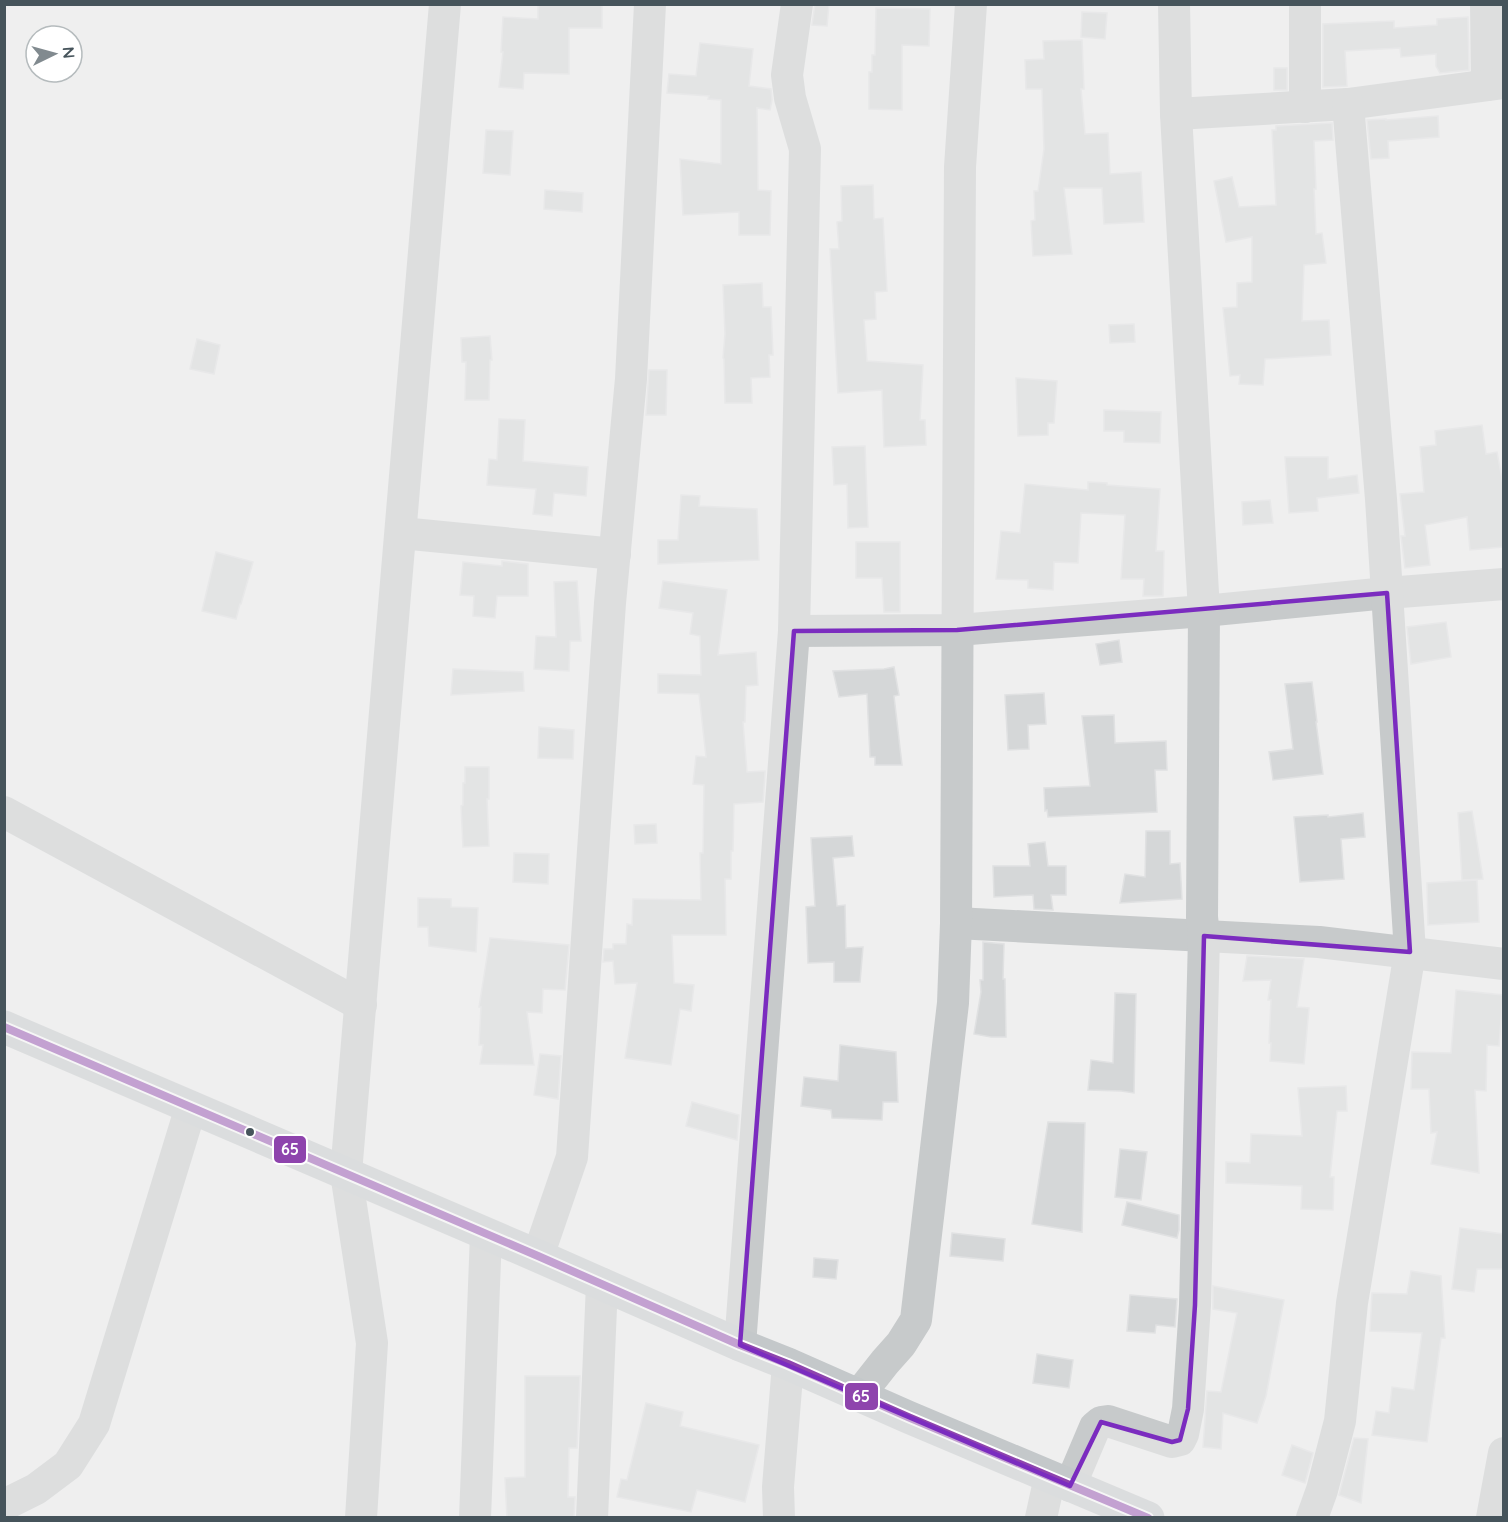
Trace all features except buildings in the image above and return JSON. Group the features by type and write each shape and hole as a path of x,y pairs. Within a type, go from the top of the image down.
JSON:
{"main road":[{"path":"4,1027 1060,1481 1106,1509 1148,1518"}],"street":[{"path":"361,1518 372,1343 346,1173 446,4"},
{"path":"538,1256 572,1157 610,603 632,367 650,4"},
{"path":"740,1345 794,631 805,149 790,98 787,75 797,4"},
{"path":"859,1395 902,1344 916,1320 953,1003 956,923 960,166 971,4"},
{"path":"1041,1518 1060,1481 1095,1427 1101,1422 1108,1421 1172,1442 1180,1440 1183,1434 1188,1409 1195,1305 1204,936 1202,917 1204,611 1176,114 1174,4"},
{"path":"1305,4 1305,106"},
{"path":"1176,114 1348,104 1495,84 1486,4"},
{"path":"1312,1518 1322,1490 1340,1421 1352,1303 1410,952 1387,593 1348,104"},
{"path":"401,533 615,554"},
{"path":"794,631 957,630 1204,611 1503,584"},
{"path":"4,812 361,1005"},
{"path":"956,923 1319,942 1503,964"},
{"path":"4,1505 36,1489 68,1465 94,1424 191,1107"},
{"path":"475,1518 486,1234"},
{"path":"592,1518 602,1284"},
{"path":"779,1518 778,1487 788,1364"},
{"path":"1492,1518 1503,1454"}],"highlighted area":[{"path":"1387,593 1410,952 1204,936 1195,1305 1188,1409 1180,1440 1172,1442 1101,1422 1070,1486 740,1345 794,631 957,630"}],"transit line":[{"name":"65","path":"4,1027 740,1345 1148,1518"}]}
